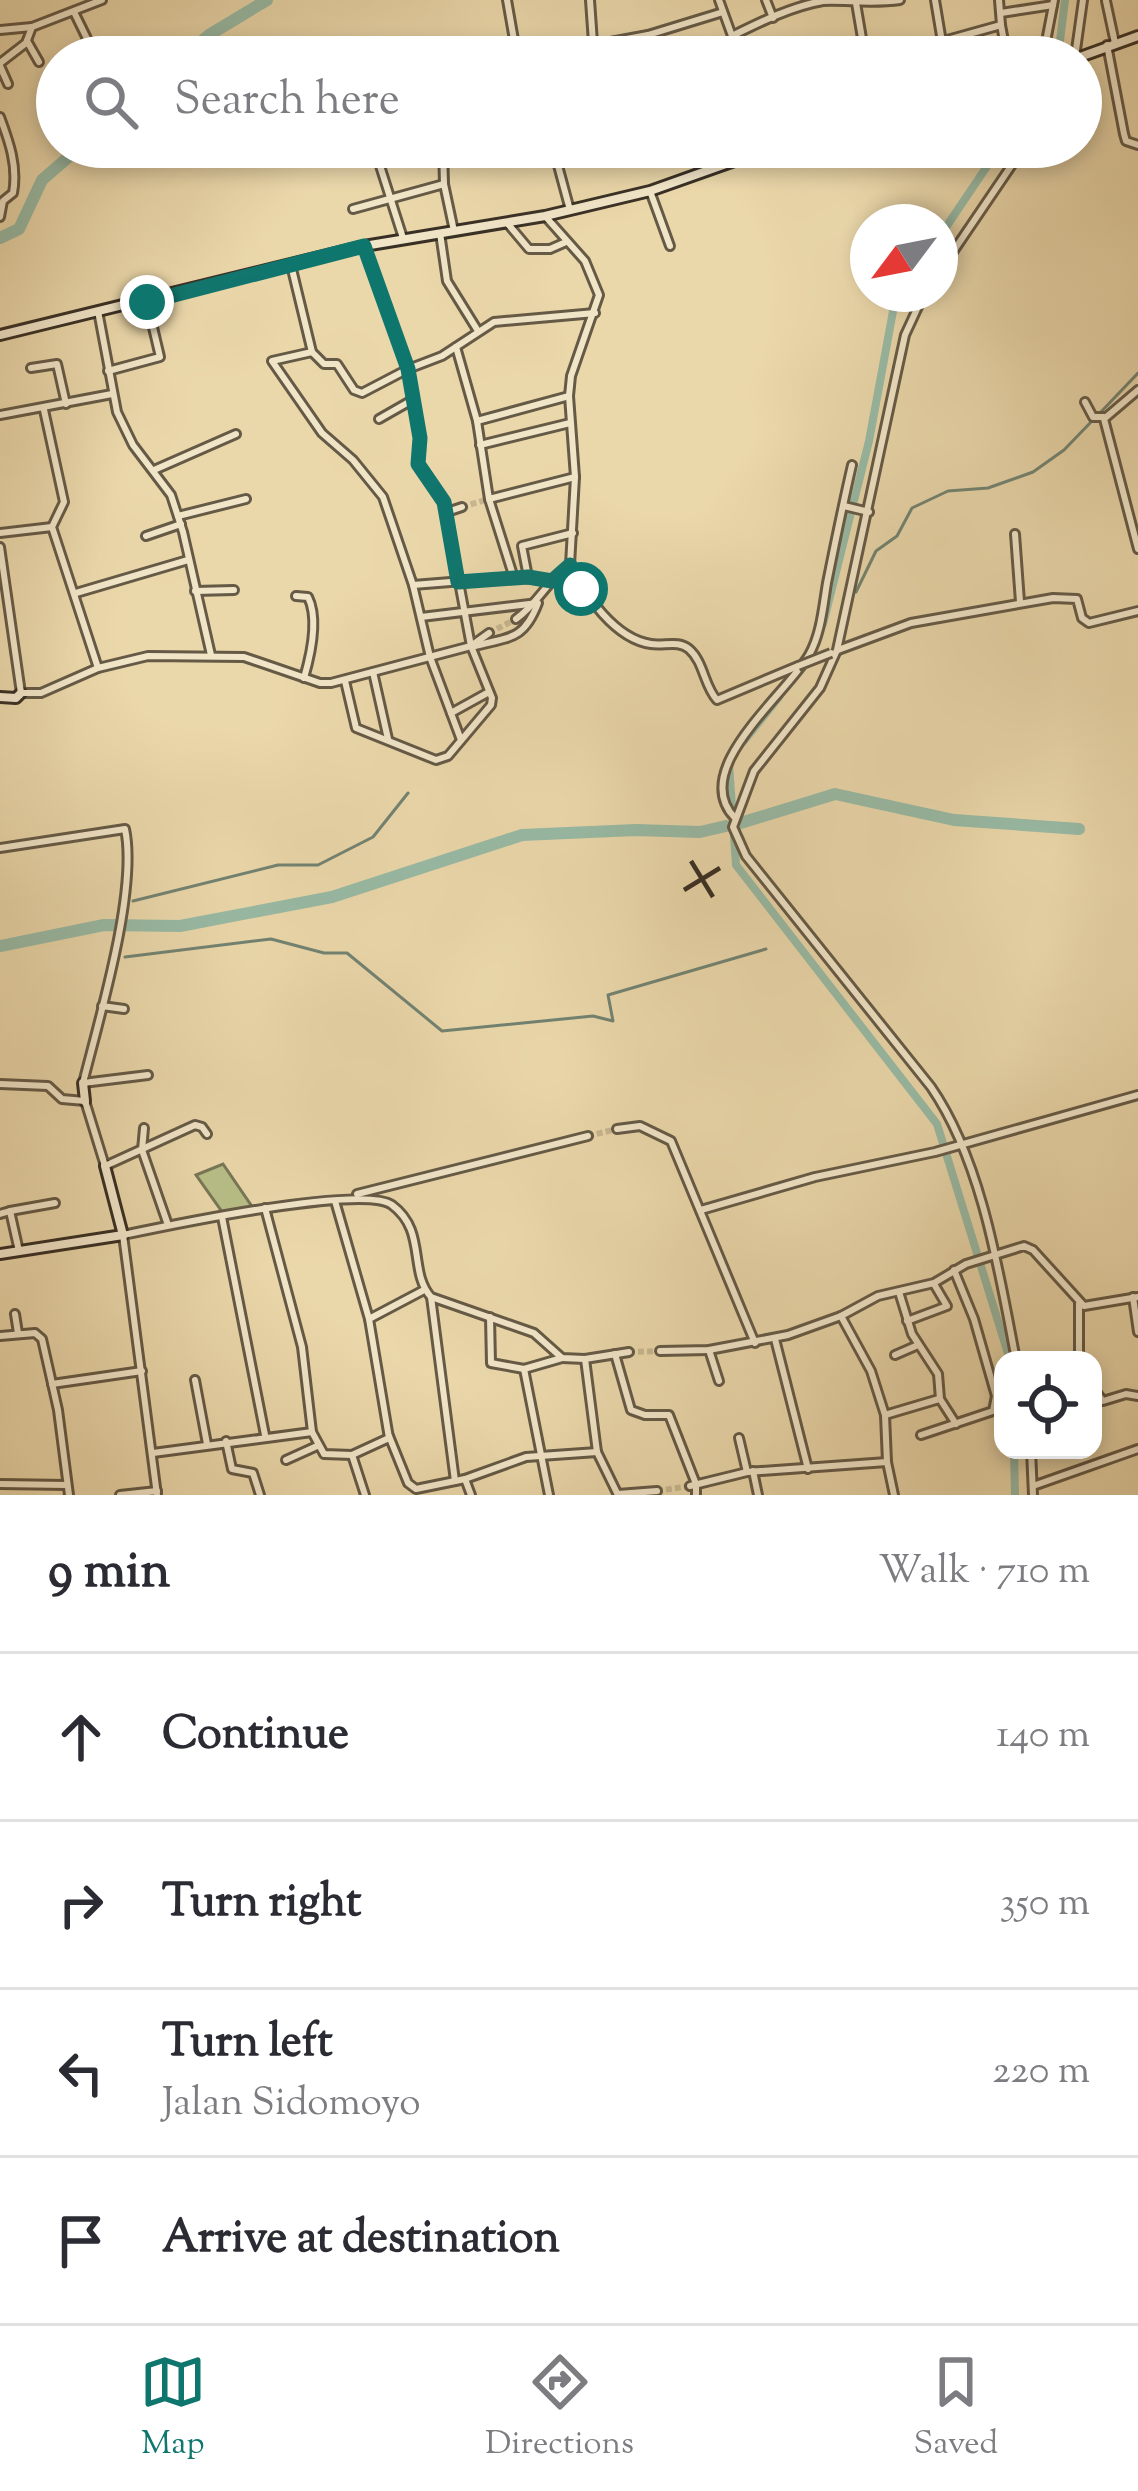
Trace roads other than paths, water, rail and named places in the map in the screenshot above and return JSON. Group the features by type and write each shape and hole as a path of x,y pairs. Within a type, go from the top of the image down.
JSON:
{"main road":[{"path":"1102,47 1138,36"},
{"path":"0,335 364,246 545,216 650,190 713,168"},
{"path":"0,697 16,698 21,693"},
{"path":"83,1083 85,1101"},
{"path":"0,1254 123,1234 105,1166"}],"street":[{"path":"0,29 32,28 102,0"},
{"path":"507,0 513,36"},
{"path":"590,0 593,36"},
{"path":"719,0 732,36 820,1 900,0"},
{"path":"766,0 773,18"},
{"path":"935,0 939,36"},
{"path":"1000,0 1002,36"},
{"path":"1079,36 1083,0"},
{"path":"1106,1 1124,134 1126,141 1138,145"},
{"path":"861,2 864,36"},
{"path":"1000,13 1054,2 1047,36"},
{"path":"73,11 86,36"},
{"path":"643,36 723,12"},
{"path":"961,36 1000,25"},
{"path":"8,84 0,64 27,41 32,28"},
{"path":"27,41 36,57"},
{"path":"0,116 11,147 15,180 13,193 2,201 0,217"},
{"path":"381,168 403,238"},
{"path":"444,168 454,231"},
{"path":"559,168 569,210"},
{"path":"958,244 1010,168"},
{"path":"353,208 444,184"},
{"path":"650,190 670,246"},
{"path":"545,216 585,261 598,295 568,396 575,477 570,565 591,604 635,638 691,651 717,700 910,623 1074,597 1089,623 1138,611"},
{"path":"508,224 529,249 550,249 566,242"},
{"path":"440,233 447,280 478,331"},
{"path":"345,681 356,728 442,760 491,705 471,646 447,512 418,464 420,438 408,369 364,246"},
{"path":"291,265 312,352 324,364 337,364 358,392 456,347 494,322 595,313"},
{"path":"108,371 160,358 147,302"},
{"path":"98,311 112,394 124,429 171,495 180,520 211,655"},
{"path":"733,814 758,764 808,706 834,652 905,334 915,312"},
{"path":"456,347 477,421 489,499 514,577"},
{"path":"312,352 272,361 322,433 353,460 383,497 413,585 430,657 461,740"},
{"path":"31,368 56,364 66,404"},
{"path":"1085,402 1093,417 1104,417 1138,390"},
{"path":"0,415 112,394"},
{"path":"477,421 568,396"},
{"path":"379,419 414,399"},
{"path":"44,410 64,502 52,526 98,668"},
{"path":"1104,417 1138,549"},
{"path":"480,445 570,422"},
{"path":"154,470 236,434"},
{"path":"852,465 815,643 733,752 720,790 733,814 741,850 931,1087 950,1118 992,1255 1014,1351"},
{"path":"489,499 575,477"},
{"path":"146,536 246,499"},
{"path":"844,506 865,511"},
{"path":"447,512 462,507"},
{"path":"0,533 52,526"},
{"path":"528,577 522,546 573,533"},
{"path":"1015,534 1020,602"},
{"path":"0,547 21,693 41,693 136,657 256,659 320,683 345,681 519,634 531,622 552,581 570,565"},
{"path":"76,593 189,560"},
{"path":"413,585 514,577 552,581"},
{"path":"195,591 234,590"},
{"path":"296,596 308,597 312,605 312,642 304,678"},
{"path":"421,617 538,603"},
{"path":"516,619 538,603"},
{"path":"471,646 489,633"},
{"path":"373,672 388,740"},
{"path":"451,713 489,692"},
{"path":"0,848 122,827 127,833 122,913 83,1083 148,1075"},
{"path":"102,1006 124,1010"},
{"path":"0,1084 48,1086 62,1099 85,1101 105,1166 195,1125 207,1134"},
{"path":"701,1210 1138,1095"},
{"path":"617,1129 640,1126 668,1137 755,1342"},
{"path":"144,1128 142,1150 169,1225"},
{"path":"120,1495 157,1493 123,1234 265,1208 335,1201 588,1136"},
{"path":"348,1197 381,1199 399,1212 416,1241 424,1289 431,1298 455,1480"},
{"path":"335,1201 369,1319 389,1436 412,1488 465,1479 542,1454 597,1452"},
{"path":"19,1251 5,1213 55,1203"},
{"path":"265,1208 302,1347 317,1446 331,1457 352,1455 389,1436"},
{"path":"222,1217 265,1435"},
{"path":"660,1351 775,1338 841,1316 878,1295 934,1283 966,1264 1030,1248 1079,1303 1090,1306 1136,1297 1138,1332"},
{"path":"954,1270 994,1378"},
{"path":"907,1321 947,1306 934,1283"},
{"path":"369,1319 424,1289"},
{"path":"899,1292 918,1345 938,1374 940,1399 956,1424"},
{"path":"431,1298 534,1333 562,1358"},
{"path":"1079,1303 1079,1351"},
{"path":"15,1314 18,1333"},
{"path":"841,1316 871,1371 885,1415 894,1491"},
{"path":"490,1318 491,1364 524,1369 562,1358 628,1352"},
{"path":"0,1336 35,1333 43,1339 69,1495"},
{"path":"775,1338 808,1469"},
{"path":"895,1355 918,1345"},
{"path":"709,1349 718,1381"},
{"path":"615,1354 632,1410 669,1415 696,1495"},
{"path":"585,1359 597,1452 618,1494 657,1491"},
{"path":"524,1369 549,1495"},
{"path":"52,1384 142,1371"},
{"path":"195,1380 208,1444"},
{"path":"1102,1400 1138,1396"},
{"path":"885,1415 940,1399"},
{"path":"921,1435 994,1410"},
{"path":"153,1453 312,1432"},
{"path":"739,1438 758,1495"},
{"path":"226,1442 232,1469 253,1473 260,1495"},
{"path":"286,1460 317,1446"},
{"path":"1031,1459 1033,1490 1138,1449"},
{"path":"352,1455 365,1495"},
{"path":"693,1485 750,1472 887,1462"},
{"path":"465,1479 471,1495"},
{"path":"894,1491 904,1480"},
{"path":"0,1484 67,1484"}],"waterway":[{"path":"208,36 267,0"},
{"path":"1061,36 1065,0"},
{"path":"0,238 19,229 42,180 56,168"},
{"path":"958,209 986,168"},
{"path":"823,624 869,441 893,312"},
{"path":"1099,414 1138,373"},
{"path":"856,592 876,551 897,536 912,508 948,491 988,488 1033,472 1091,422"},
{"path":"743,742 779,697"},
{"path":"729,764 736,865 937,1124 1007,1351"},
{"path":"133,901 278,865 318,865 373,837 408,793"},
{"path":"734,825 835,794 954,820 1079,829"},
{"path":"0,946 104,925 180,926 332,897 522,835 700,832 726,826"},
{"path":"125,957 271,939 324,953 347,953 442,1031 593,1016 613,1021 608,995 766,949"},
{"path":"1014,1459 1015,1495"}],"tunnel":[{"path":"462,507 489,499"},
{"path":"489,633 516,619"},
{"path":"588,1136 617,1129"},
{"path":"629,1352 660,1351"},
{"path":"657,1491 690,1486"}]}
